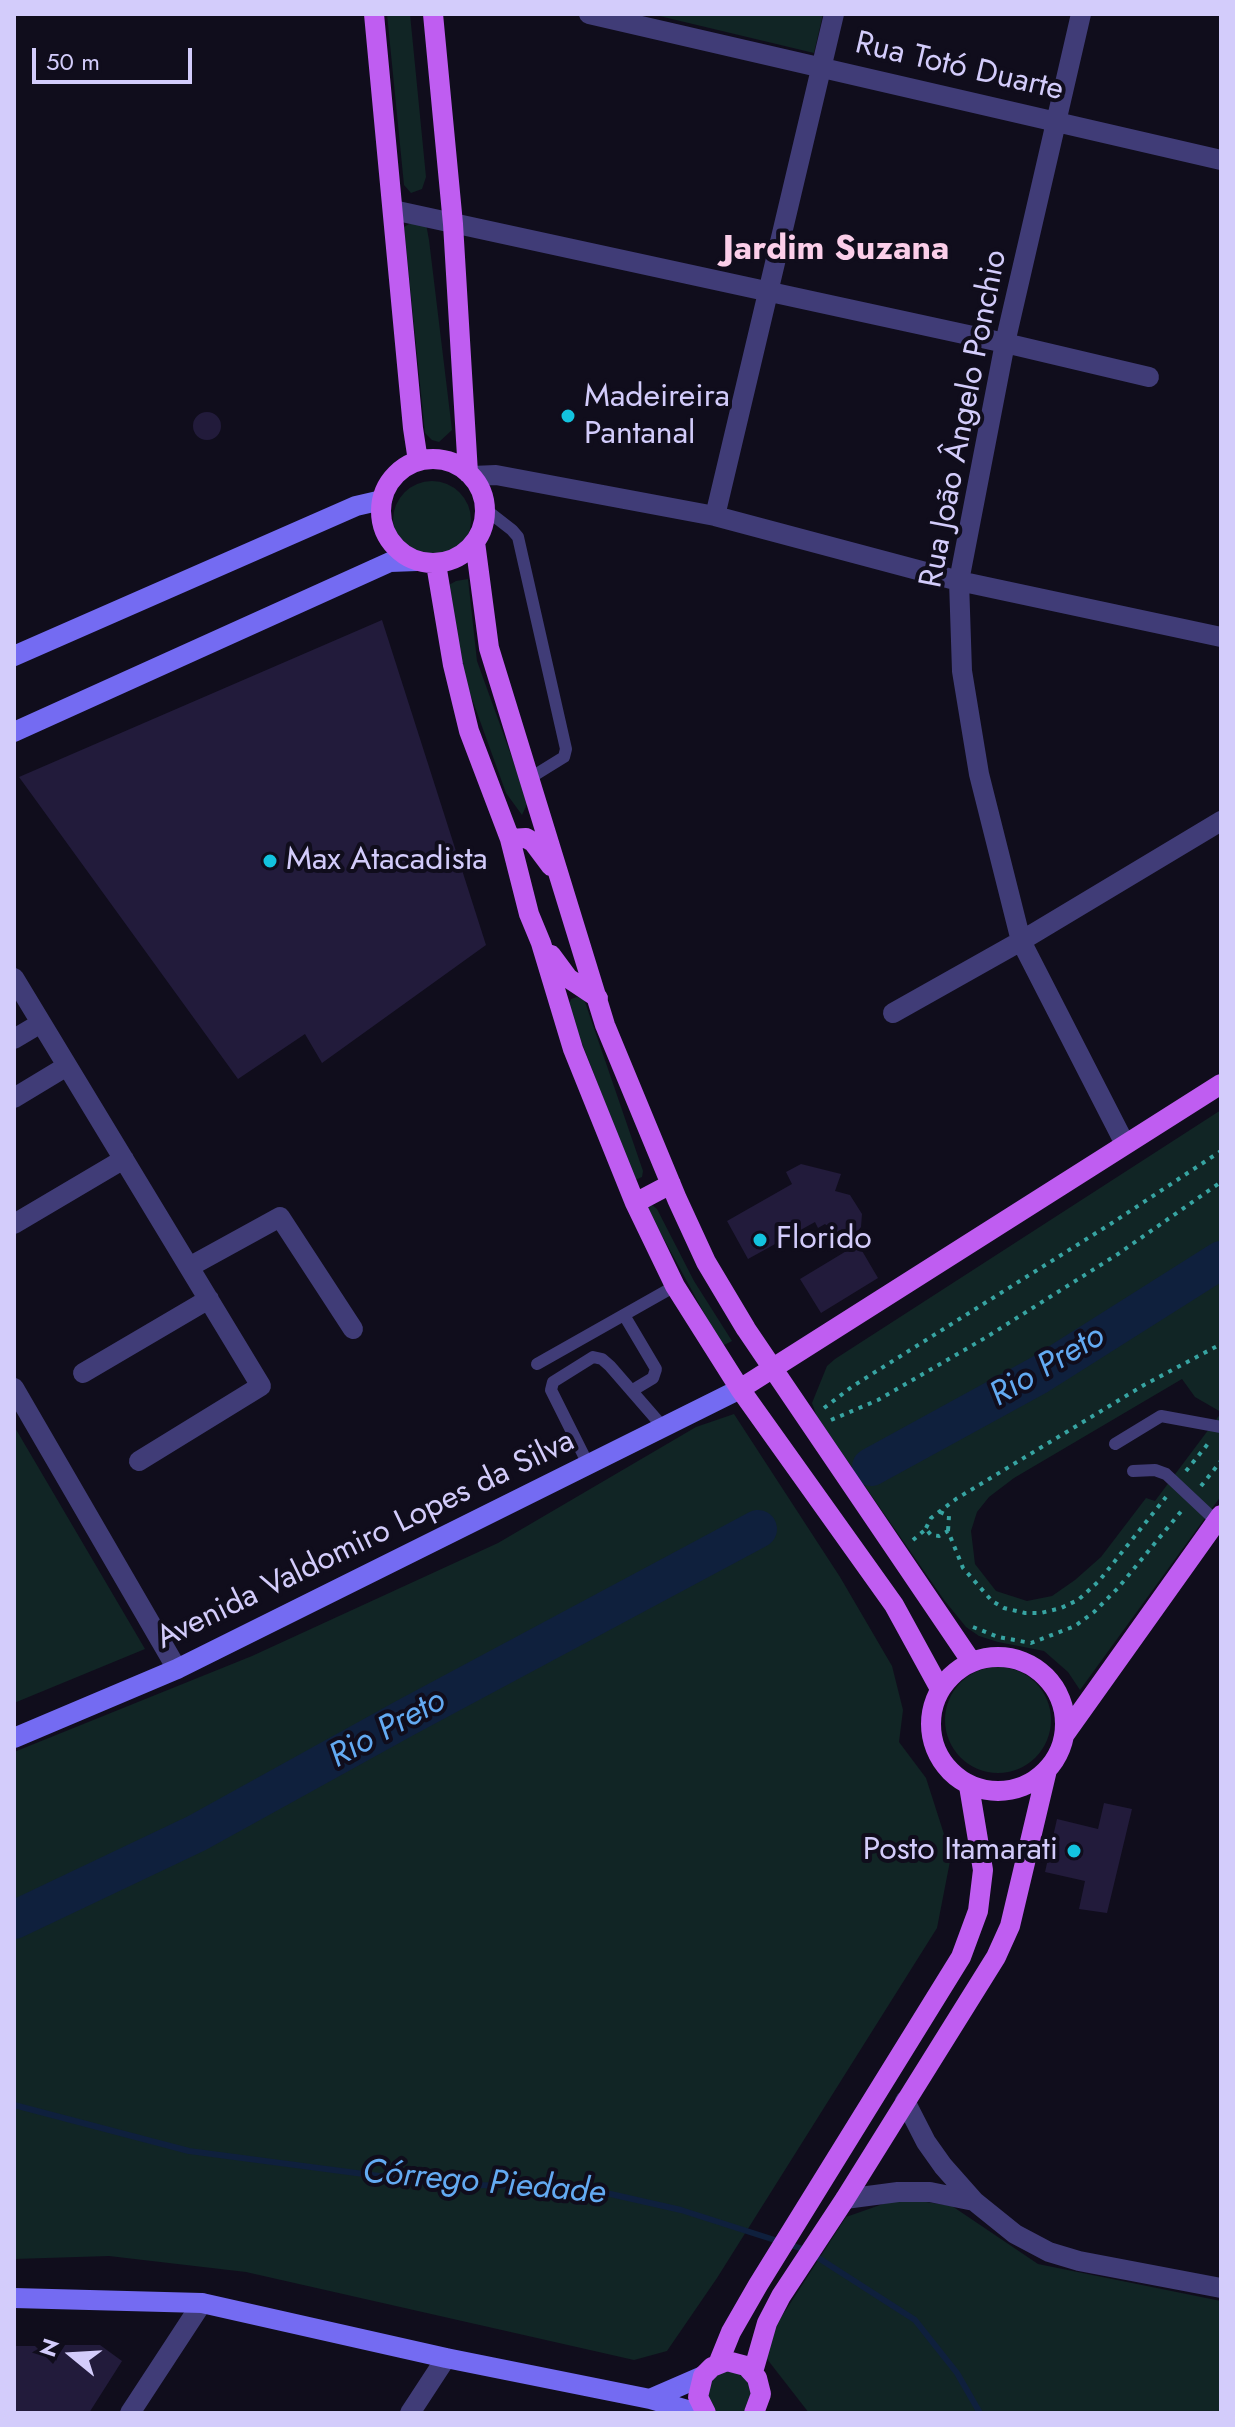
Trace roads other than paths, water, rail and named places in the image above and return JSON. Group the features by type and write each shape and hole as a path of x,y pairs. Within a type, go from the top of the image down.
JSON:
{"main road":[{"path":"374,14 418,461"},
{"path":"14,732 390,562 457,558 475,542 481,531 433,14"},
{"path":"426,562 400,553 386,534 382,523 382,500 389,484 397,473 418,461 447,461 476,487"},
{"path":"14,656 356,506 382,500"},
{"path":"475,542 489,648 605,1025 671,1184 721,1290 773,1370 820,1424 898,1551 971,1661"},
{"path":"426,562 469,731 510,839 529,914 541,943 573,1049 635,1203 675,1286 740,1389 894,1605 940,1689"},
{"path":"510,839 533,842 561,878"},
{"path":"541,943 568,978 598,998"},
{"path":"740,1389 1221,1084"},
{"path":"635,1203 671,1184"},
{"name":"Avenida Valdomiro Lopes da Silva","path":"14,1738 177,1669 740,1389"},
{"path":"753,2372 767,2323 781,2296 989,1968 1010,1926 1047,1770 1065,1734 1218,1518"},
{"path":"1047,1770 1024,1786 996,1792 969,1786 946,1769 933,1743 930,1715 940,1689 953,1672 971,1661 999,1656 1027,1662 1049,1680 1063,1705 1065,1734"},
{"path":"706,2413 698,2397 731,2332 961,1957 978,1911 983,1870 969,1786"},
{"path":"14,2298 202,2303 446,2358 650,2399 698,2413"},
{"path":"650,2399 710,2370 737,2362 753,2372 760,2386 757,2403 773,2413"}],"street":[{"name":"Rua Totó Duarte","path":"589,14 633,19 822,67 1221,160"},
{"path":"715,516 834,14"},
{"name":"Rua João Ângelo Ponchio","path":"1081,14 1005,343 959,581 962,671 979,774 1021,941 1125,1144"},
{"path":"393,210 1149,377"},
{"path":"476,487 496,475 715,516 959,581 1221,637"},
{"path":"893,1013 1021,941 1221,821"},
{"path":"14,978 261,1386 139,1461"},
{"path":"14,1039 41,1023"},
{"path":"14,1098 67,1066"},
{"path":"14,1224 124,1159"},
{"path":"189,1267 280,1217 353,1329"},
{"path":"83,1373 209,1299"},
{"path":"14,1388 177,1669"},
{"path":"905,2101 926,2142 974,2201 1015,2234 1049,2252 1079,2261 1221,2288"},
{"path":"845,2199 898,2192 930,2192 974,2201"},
{"path":"130,2413 202,2303"},
{"path":"410,2413 446,2358"}],"lane":[{"path":"476,487 518,537 566,749 564,757 530,778"},
{"path":"537,1364 675,1286"},
{"path":"624,1315 656,1369 653,1378 633,1390"},
{"path":"588,1464 551,1390 553,1382 593,1357 602,1359 633,1390 663,1427"},
{"path":"1115,1444 1161,1416 1217,1432"},
{"path":"1133,1471 1155,1470 1166,1474 1218,1518"}],"waterway":[{"name":"Rio Preto","path":"871,1467 1039,1375 1221,1260"},
{"name":"Rio Preto","path":"14,1920 197,1833 758,1529"},
{"name":"Córrego Piedade","path":"14,2105 189,2151 440,2184 584,2188 681,2210 806,2250 915,2320 957,2373 980,2413"}],"place":[{"name":"Madeireira Pantanal","path":"568,416"},
{"name":"Max Atacadista","path":"270,861"},
{"name":"Florido","path":"760,1240"},
{"name":"Posto Itamarati","path":"1074,1851"}],"district":[{"name":"Jardim Suzana","path":"836,251"}]}
